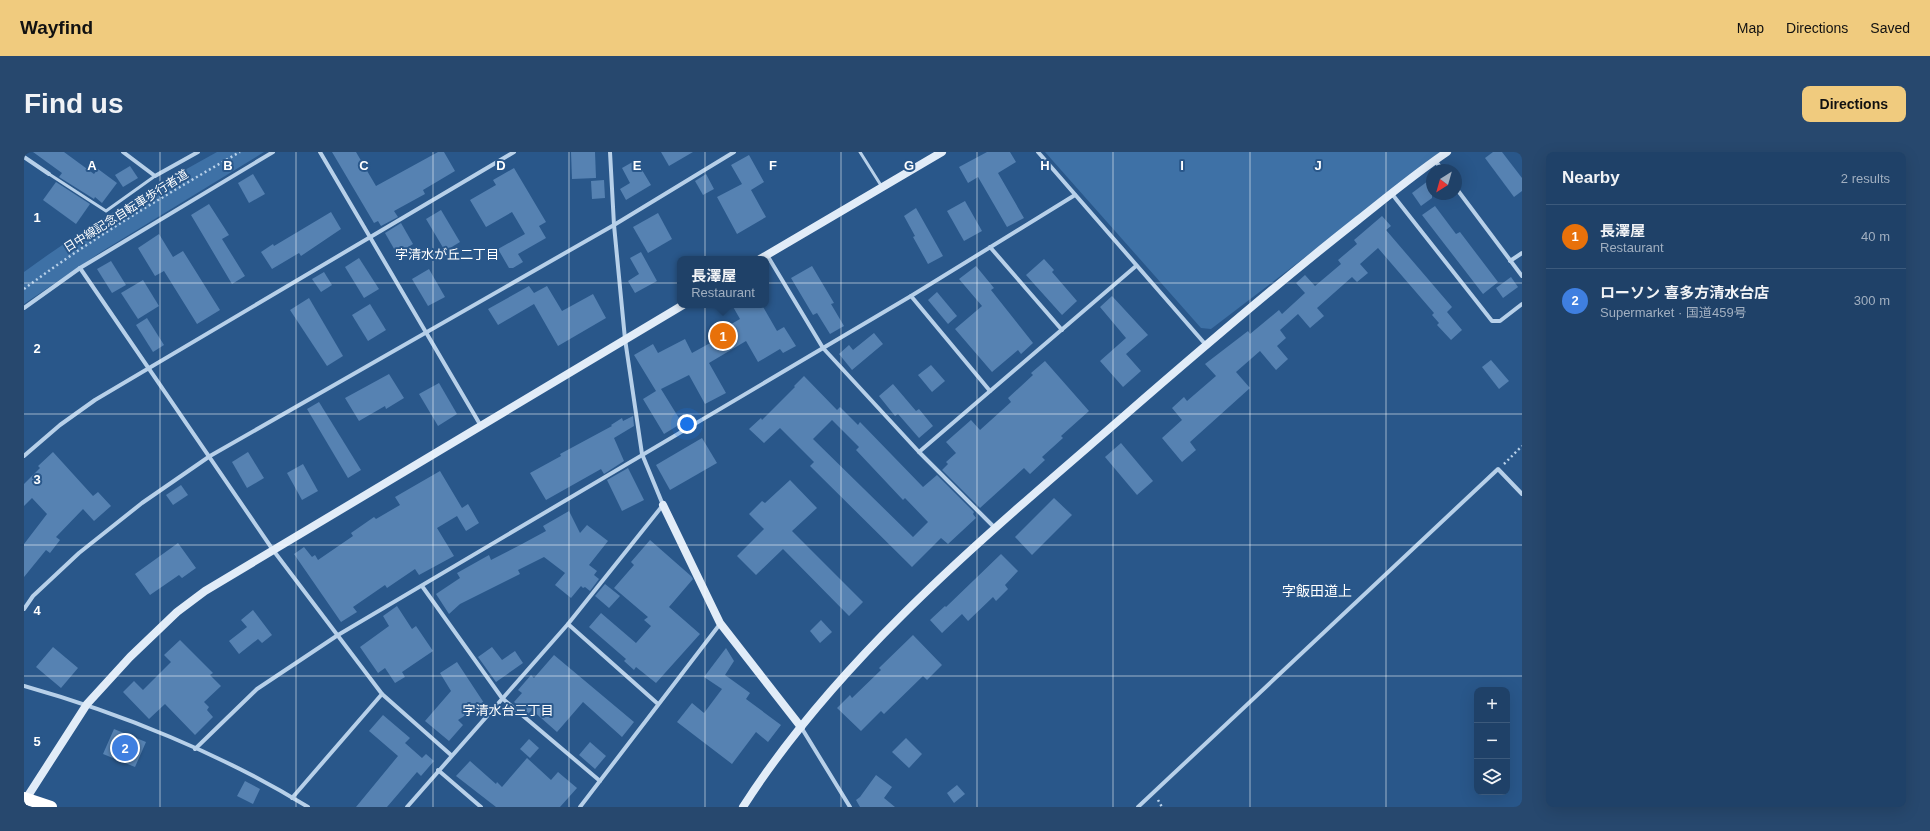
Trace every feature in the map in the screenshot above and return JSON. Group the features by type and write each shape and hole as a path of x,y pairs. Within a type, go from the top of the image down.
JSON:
{"highway":[{"path":"25,800 51,807"}],"street":[{"path":"123,152 156,176 198,152"},
{"path":"24,308 80,268 273,152"},
{"path":"320,152 481,427"},
{"path":"24,456 60,425 95,400 514,152"},
{"path":"610,152 614,225 625,339 642,454 664,505 720,623 800,727 850,807"},
{"path":"24,608 33,596 78,553 142,503 210,456 614,225 734,152"},
{"path":"766,256 942,152"},
{"path":"1038,152 1206,345"},
{"path":"743,807 800,727 854,666 926,592 995,528 1206,345 1312,256 1447,152"},
{"path":"24,157 49,174"},
{"path":"1435,160 1438,164"},
{"path":"1392,194 1492,321 1500,321 1522,304"},
{"path":"195,749 257,689 338,635 642,454 824,348 1075,195"},
{"path":"1462,196 1522,276"},
{"path":"990,247 1062,330"},
{"path":"1510,261 1522,253"},
{"path":"769,265 824,348 919,452 995,528"},
{"path":"919,452 1136,266"},
{"path":"80,268 273,550 382,694 451,755"},
{"path":"911,296 990,391"},
{"path":"25,800 87,704 130,657 177,612 210,588 678,308"},
{"path":"1138,807 1498,469 1522,494"},
{"path":"407,807 451,755 568,624 664,505"},
{"path":"422,586 502,698 600,781"},
{"path":"580,807 720,623"},
{"path":"568,624 658,704"},
{"path":"24,686 87,704 195,749 308,807"},
{"path":"292,798 382,694"},
{"path":"438,770 481,807"}],"lane":[{"path":"860,152 882,187"},
{"path":"49,174 106,211 156,176"}],"path":[{"name":"日中線記念自転車歩行者道","path":"24,289 57,265 175,190 240,152"},
{"path":"1498,469 1522,446"}],"shaded area":[{"path":"217,152 264,152 101,252 24,304 24,272 70,239 118,209"},
{"path":"1045,152 1443,152 1211,329 1201,328"}],"building":[{"path":"33,152 64,152 94,174 98,169 117,183 102,203 95,197 94,199 59,177 62,173"},
{"path":"332,152 356,152 376,186 438,152 444,152 455,171 423,190 425,194 394,211 398,217 381,226 378,221 374,223"},
{"path":"571,152 595,152 596,178 572,179"},
{"path":"661,152 693,152 669,166"},
{"path":"987,152 1010,152 1016,162 998,173 1024,218 1007,227 978,177 968,183 959,167"},
{"path":"1493,152 1502,152 1522,178 1522,191 1514,197 1485,158"},
{"path":"749,155 764,182 751,190 766,217 737,234 717,197 742,184 731,165"},
{"path":"636,160 651,185 626,200 620,189 630,183 622,168"},
{"path":"130,166 138,178 123,187 115,175"},
{"path":"514,168 546,222 539,226 546,238 518,254 523,262 513,268 509,268 498,249 525,234 512,212 486,227 470,200 496,185 493,180"},
{"path":"253,174 265,194 249,203 238,183"},
{"path":"706,174 714,189 703,195 695,181"},
{"path":"604,180 605,198 592,199 591,181"},
{"path":"56,182 90,204 76,224 43,200"},
{"path":"1426,182 1426,200 1429,200 1421,206 1412,193"},
{"path":"965,201 982,231 964,241 947,211"},
{"path":"209,204 229,235 222,239 245,276 232,284 191,215"},
{"path":"1435,206 1456,234 1460,232 1498,282 1483,294 1422,215"},
{"path":"916,208 943,256 928,264 913,237 915,236 904,216"},
{"path":"441,210 460,242 445,251 426,219"},
{"path":"331,212 341,229 301,256 299,253 272,269 261,252 273,244 274,246"},
{"path":"658,213 672,239 648,253 633,227"},
{"path":"1382,216 1391,226 1386,230 1452,307 1447,312 1462,330 1451,340 1437,325 1439,323 1432,315 1434,313 1378,248 1360,264 1368,273 1357,282 1352,277 1317,308 1324,316 1310,328 1298,314 1280,330 1286,338 1277,346 1288,359 1276,370 1260,351 1236,372 1250,388 1190,442 1196,450 1182,462 1162,438 1182,420 1172,408 1184,397 1187,401 1216,376 1205,364 1248,331 1250,334 1279,310 1282,314 1305,293 1296,283 1305,275 1315,286 1341,264 1338,260 1357,244 1354,240"},
{"path":"401,223 413,244 397,254 385,233"},
{"path":"159,234 173,257 183,251 220,310 197,324 164,271 155,276 138,248"},
{"path":"641,252 657,281 635,293 628,281 639,274 630,258"},
{"path":"359,258 379,289 364,298 345,267"},
{"path":"1044,259 1054,270 1052,272 1077,301 1062,315 1026,275"},
{"path":"111,261 126,285 112,293 97,269"},
{"path":"812,266 834,303 831,304 844,326 830,334 817,313 813,315 791,278"},
{"path":"976,266 994,288 991,290 1033,343 1021,354 1018,350 992,372 955,329 982,306 959,279"},
{"path":"429,269 445,297 428,306 412,279"},
{"path":"324,272 332,285 321,292 312,279"},
{"path":"1511,277 1518,287 1503,298 1496,288"},
{"path":"143,280 159,306 138,319 121,293"},
{"path":"529,286 534,293 547,286 562,311 593,294 606,318 558,346 534,304 498,325 488,309"},
{"path":"937,292 957,316 948,324 928,300"},
{"path":"1112,296 1148,335 1126,354 1141,371 1123,387 1100,361 1126,338 1100,307"},
{"path":"309,298 343,356 327,366 290,310"},
{"path":"370,304 386,330 368,341 352,315"},
{"path":"734,308 764,308 777,331 784,327 796,346 783,353 780,349 758,362 746,341 709,363 726,393 705,404 689,375 661,389 682,423 664,434 643,399 656,391 634,355 653,344 658,353 685,339 692,353 712,342 709,337 740,319"},
{"path":"147,318 164,345 153,352 136,325"},
{"path":"874,333 883,344 852,370 839,354 849,345 853,350"},
{"path":"1491,360 1509,381 1499,389 1482,367"},
{"path":"1045,361 1089,411 1061,436 1063,438 1042,457 1045,460 1030,474 1024,468 980,508 942,470 948,464 946,462 956,453 946,442 971,420 980,430 1011,402 1008,398 1033,375 1031,373"},
{"path":"931,365 945,381 932,392 918,375"},
{"path":"389,374 404,398 386,409 385,406 359,421 345,398"},
{"path":"804,376 837,410 840,407 858,425 860,422 923,487 937,475 974,512 973,514 976,518 948,544 941,538 912,567 810,466 814,462 780,428 764,443 749,429 761,418 762,420 795,387 794,386","holes":["832,420 859,447 856,450 903,500 905,498 928,522 913,537 813,439"]},
{"path":"439,383 457,414 438,426 419,394"},
{"path":"893,384 916,411 919,409 933,426 919,438 898,414 895,416 879,396"},
{"path":"319,402 361,470 348,478 307,409"},
{"path":"633,416 634,426 614,438 624,461 604,474 601,469 546,500 530,473 561,456 560,454 612,426 611,425 622,418 623,421"},
{"path":"702,438 717,463 670,490 656,465"},
{"path":"1121,443 1153,481 1137,495 1105,457"},
{"path":"53,452 93,496 98,492 111,506 94,521 83,509 56,537 60,540 50,553 46,550 24,577 24,544 47,514 32,498 24,506 24,484 40,468 38,466"},
{"path":"248,452 264,478 247,488 232,462"},
{"path":"303,464 318,491 302,500 287,473"},
{"path":"628,468 644,500 622,511 607,480"},
{"path":"440,471 462,508 468,504 479,523 466,531 457,516 437,528 454,556 419,575 415,569 387,588 385,585 353,607 357,612 341,622 294,554 304,547 312,557 315,555 318,560 353,536 351,533 374,517 376,519 400,505 395,497"},
{"path":"790,480 817,508 792,531 863,602 849,616 783,549 756,575 737,556 764,529 749,514 762,501 765,503"},
{"path":"181,485 188,495 173,505 166,495"},
{"path":"1054,498 1072,515 1032,555 1015,537"},
{"path":"569,511 580,533 587,525 608,541 589,565 597,571 594,575 599,579 590,591 581,586 571,598 555,585 565,573 544,557 518,570 520,574 460,604 449,614 436,594 460,578 457,573 489,555 491,560 546,531 543,526"},
{"path":"650,540 693,579 669,607 700,634 656,683 636,667 634,670 624,661 626,659 589,627 601,613 636,643 651,626 644,620 648,617 614,588 634,565 631,562"},
{"path":"178,543 196,568 182,578 179,575 150,595 135,574"},
{"path":"1001,554 1018,571 1005,585 1008,589 996,601 993,597 968,621 962,614 942,633 930,620 945,606 946,607"},
{"path":"605,584 620,596 609,608 595,596"},
{"path":"397,606 412,629 416,626 433,651 402,672 405,677 395,683 385,668 378,673 360,647 389,626 383,616"},
{"path":"253,610 272,635 262,643 258,639 239,654 229,641 247,627 241,620"},
{"path":"821,620 832,632 820,643 810,631"},
{"path":"913,635 942,665 927,680 923,676 884,714 881,711 861,731 837,708 850,695 852,698 881,670 879,668"},
{"path":"180,640 213,673 210,675 221,686 204,702 209,707 207,710 213,717 195,735 165,704 149,719 123,692 134,681 143,690 171,662 164,655"},
{"path":"53,647 78,668 61,688 36,667"},
{"path":"492,647 502,660 515,651 523,663 496,682 478,657"},
{"path":"726,648 734,661 725,675 750,693 746,699 781,725 768,742 756,732 732,764 677,722 692,703 704,713 722,689 704,677"},
{"path":"554,655 634,722 622,737 583,702 557,732 532,710 528,714 514,702 522,693 518,690 531,675 534,678"},
{"path":"457,662 484,703 458,720 463,725 449,741 425,721 451,691 440,673"},
{"path":"383,715 410,738 405,743 422,758 426,754 434,761 421,776 417,772 387,807 356,807 398,756 369,731"},
{"path":"114,729 146,742 135,767 103,754"},
{"path":"906,738 922,754 909,768 892,752"},
{"path":"529,739 539,748 530,758 520,749"},
{"path":"590,742 606,756 595,769 579,755"},
{"path":"527,758 551,780 558,772 577,788 560,807 496,807 456,776 470,761 496,784 497,782 502,787"},
{"path":"876,775 892,787 884,798 895,807 860,807 856,800 860,797"},
{"path":"245,781 260,789 253,804 237,796"},
{"path":"957,785 965,794 954,803 947,793"}],"place":[{"name":"長澤屋","path":"723,336"},
{"name":"ローソン 喜多方清水台店","path":"125,748"}],"district":[{"name":"字清水が丘二丁目","path":"447,254"},
{"name":"字飯田道上","path":"1317,591"},
{"name":"字清水台三丁目","path":"508,710"}]}
